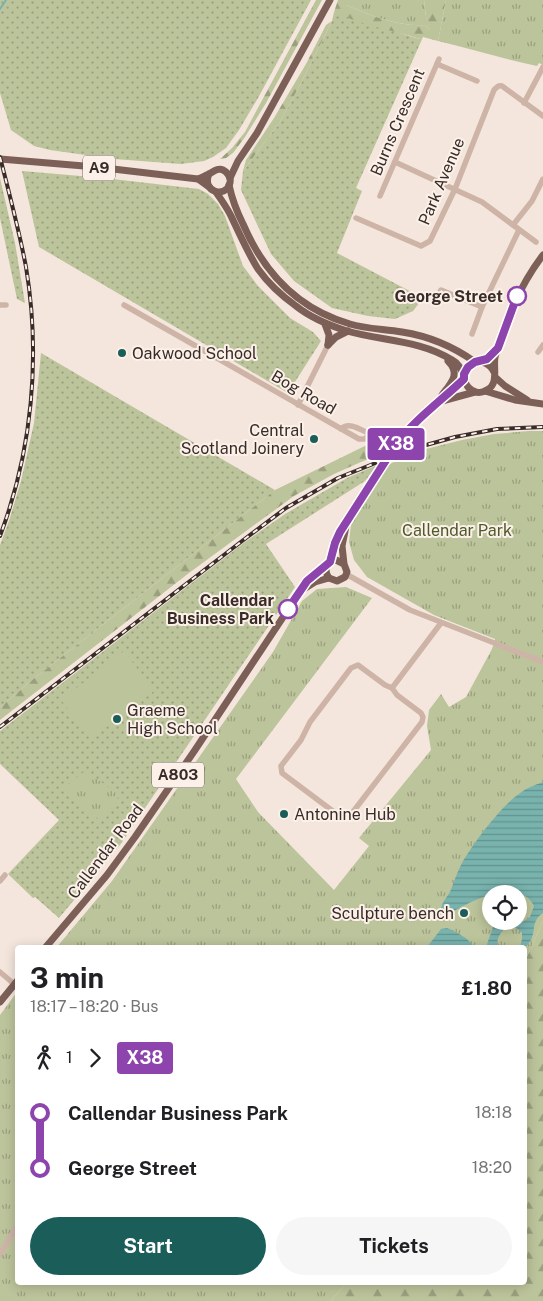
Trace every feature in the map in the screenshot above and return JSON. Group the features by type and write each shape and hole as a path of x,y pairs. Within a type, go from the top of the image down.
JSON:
{"main road":[{"path":"216,192 224,191 230,181 238,161 257,133 330,0"},
{"name":"A9","path":"0,159 96,167 198,179 209,187"},
{"path":"198,179 216,170 224,170 238,161"},
{"path":"224,170 228,174 231,193 246,232 265,265 287,291 301,302 328,317 352,325 424,336 459,351 478,362 490,365 495,375 513,392 533,403"},
{"path":"209,174 207,178 209,187 216,192 231,216 259,269 282,296 325,324 431,350 460,367 468,387 476,392"},
{"path":"438,403 485,391 492,386 498,348 517,296 543,255"},
{"path":"325,324 329,335 328,345"},
{"path":"328,345 336,336 348,331"},
{"path":"329,578 326,572 335,543 399,440 464,377 468,367 487,359 498,348"},
{"path":"431,409 454,376 454,368 451,361"},
{"path":"485,391 515,400 543,404"},
{"path":"346,574 347,569 344,564 342,546 347,521"},
{"path":"329,564 336,560 344,564"},
{"name":"Callendar Road","path":"48,945 107,875 135,837 196,750 298,594 312,576 329,564"},
{"name":"A803","path":"329,578 337,581 346,574"},
{"name":"Callendar Road","path":"298,594 316,582 329,578"},
{"path":"0,1002 15,983"}],"street":[{"name":"Burns Crescent","path":"380,196 438,62 477,81"},
{"path":"543,68 524,102 543,116"},
{"name":"Park Avenue","path":"356,218 421,246 430,241 454,189 494,90 502,86 524,102"},
{"path":"395,162 482,202 539,244"},
{"path":"472,334 516,228 543,179"},
{"path":"437,298 442,290 482,307"},
{"name":"Bog Road","path":"124,305 360,439 365,439 370,434 378,438"},
{"path":"298,405 328,345"},
{"path":"538,352 543,345"},
{"path":"346,574 410,610 543,662"},
{"path":"392,688 441,623"},
{"path":"358,665 392,688 397,695 421,713 423,717 422,722 349,817 342,818 282,773 281,766 301,740 310,722 351,668 358,665"},
{"path":"0,881 5,875"},
{"path":"0,972 15,981"},
{"path":"0,1254 15,1229"}],"green space":[{"path":"0,0 311,0 258,98 226,148 204,161 181,164 114,159 50,150 34,146 11,130 0,93"},
{"path":"316,0 322,0 266,103 233,153 226,158 220,159 245,132"},
{"path":"338,0 346,0 346,5 384,20 425,25 430,30 424,0 446,0 438,41 423,37 420,39 342,16 334,12"},
{"path":"346,0 424,0 426,17 431,31 425,25 405,24 374,16 346,5"},
{"path":"446,0 543,0 543,65 539,63 537,66 438,41"},
{"path":"334,12 419,39 423,37 356,188 362,191 337,253 423,298 413,311 395,319 368,316 332,308 294,281 271,254 241,190 243,171 280,122 332,21"},
{"path":"332,21 280,122 243,171 246,160 306,64 326,25"},
{"path":"22,171 199,189 208,194 218,204 225,216 243,266 258,286 290,318 313,332 321,341 288,393 39,247"},
{"path":"0,178 15,243 25,303 17,299 0,218"},
{"path":"41,353 275,490 0,707 0,545 21,481 34,423"},
{"name":"Callendar Park","path":"543,431 543,921 527,957 527,945 59,945 112,881 273,652 302,601 317,589 346,587 372,598 236,779 258,812 334,890 369,846 359,838 431,750 427,726 429,710 441,694 449,707 466,697 492,649 495,639 434,615 367,577 354,560 349,542 351,525 386,466 416,451 494,434"},
{"path":"375,441 388,448 384,453 334,474 294,496 189,573 0,720 0,707 32,680 275,490"},
{"name":"Graeme High School","path":"377,465 365,481 266,544 295,587 120,845 59,918 35,897 33,898 8,874 59,820 0,764 0,731 245,542 285,514 347,478"},
{"path":"124,651 154,691 91,739 61,700"},
{"path":"85,771 120,795 101,821 62,789"},
{"path":"543,921 543,1301 331,1301 344,1285 527,1285 527,957"},
{"path":"15,995 15,1285 344,1285 331,1301 0,1301 0,1015"}],"water":[{"path":"543,782 543,913 535,922 531,940 527,945 520,945 522,933 519,930 527,930 527,919 530,917 534,906 527,898 527,885 482,885 482,897 444,916 441,913 441,907 450,892 462,863 473,846 504,807 525,790"},
{"path":"447,928 455,931 472,945 429,945 441,929"},
{"path":"492,930 504,930 497,941 498,945 487,945"}],"waterway":[{"path":"0,9 6,0"}],"railway":[{"path":"0,157 26,267 33,335 31,403 26,437 20,471 0,536"},
{"path":"0,727 286,508 338,478 408,450 455,437 497,429 543,427"}],"bus line":[{"name":"X38","path":"288,609 307,581 330,562 340,532 404,434 464,379 464,374 471,364 487,359 498,348 517,296"}],"place":[{"name":"George Street","path":"517,296"},
{"name":"Oakwood School","path":"122,353"},
{"name":"Central Scotland Joinery","path":"314,439"},
{"name":"Callendar Business Park","path":"288,609"},
{"name":"Graeme High School","path":"117,719"},
{"name":"Antonine Hub","path":"284,814"},
{"name":"Sculpture bench","path":"464,913"}]}
